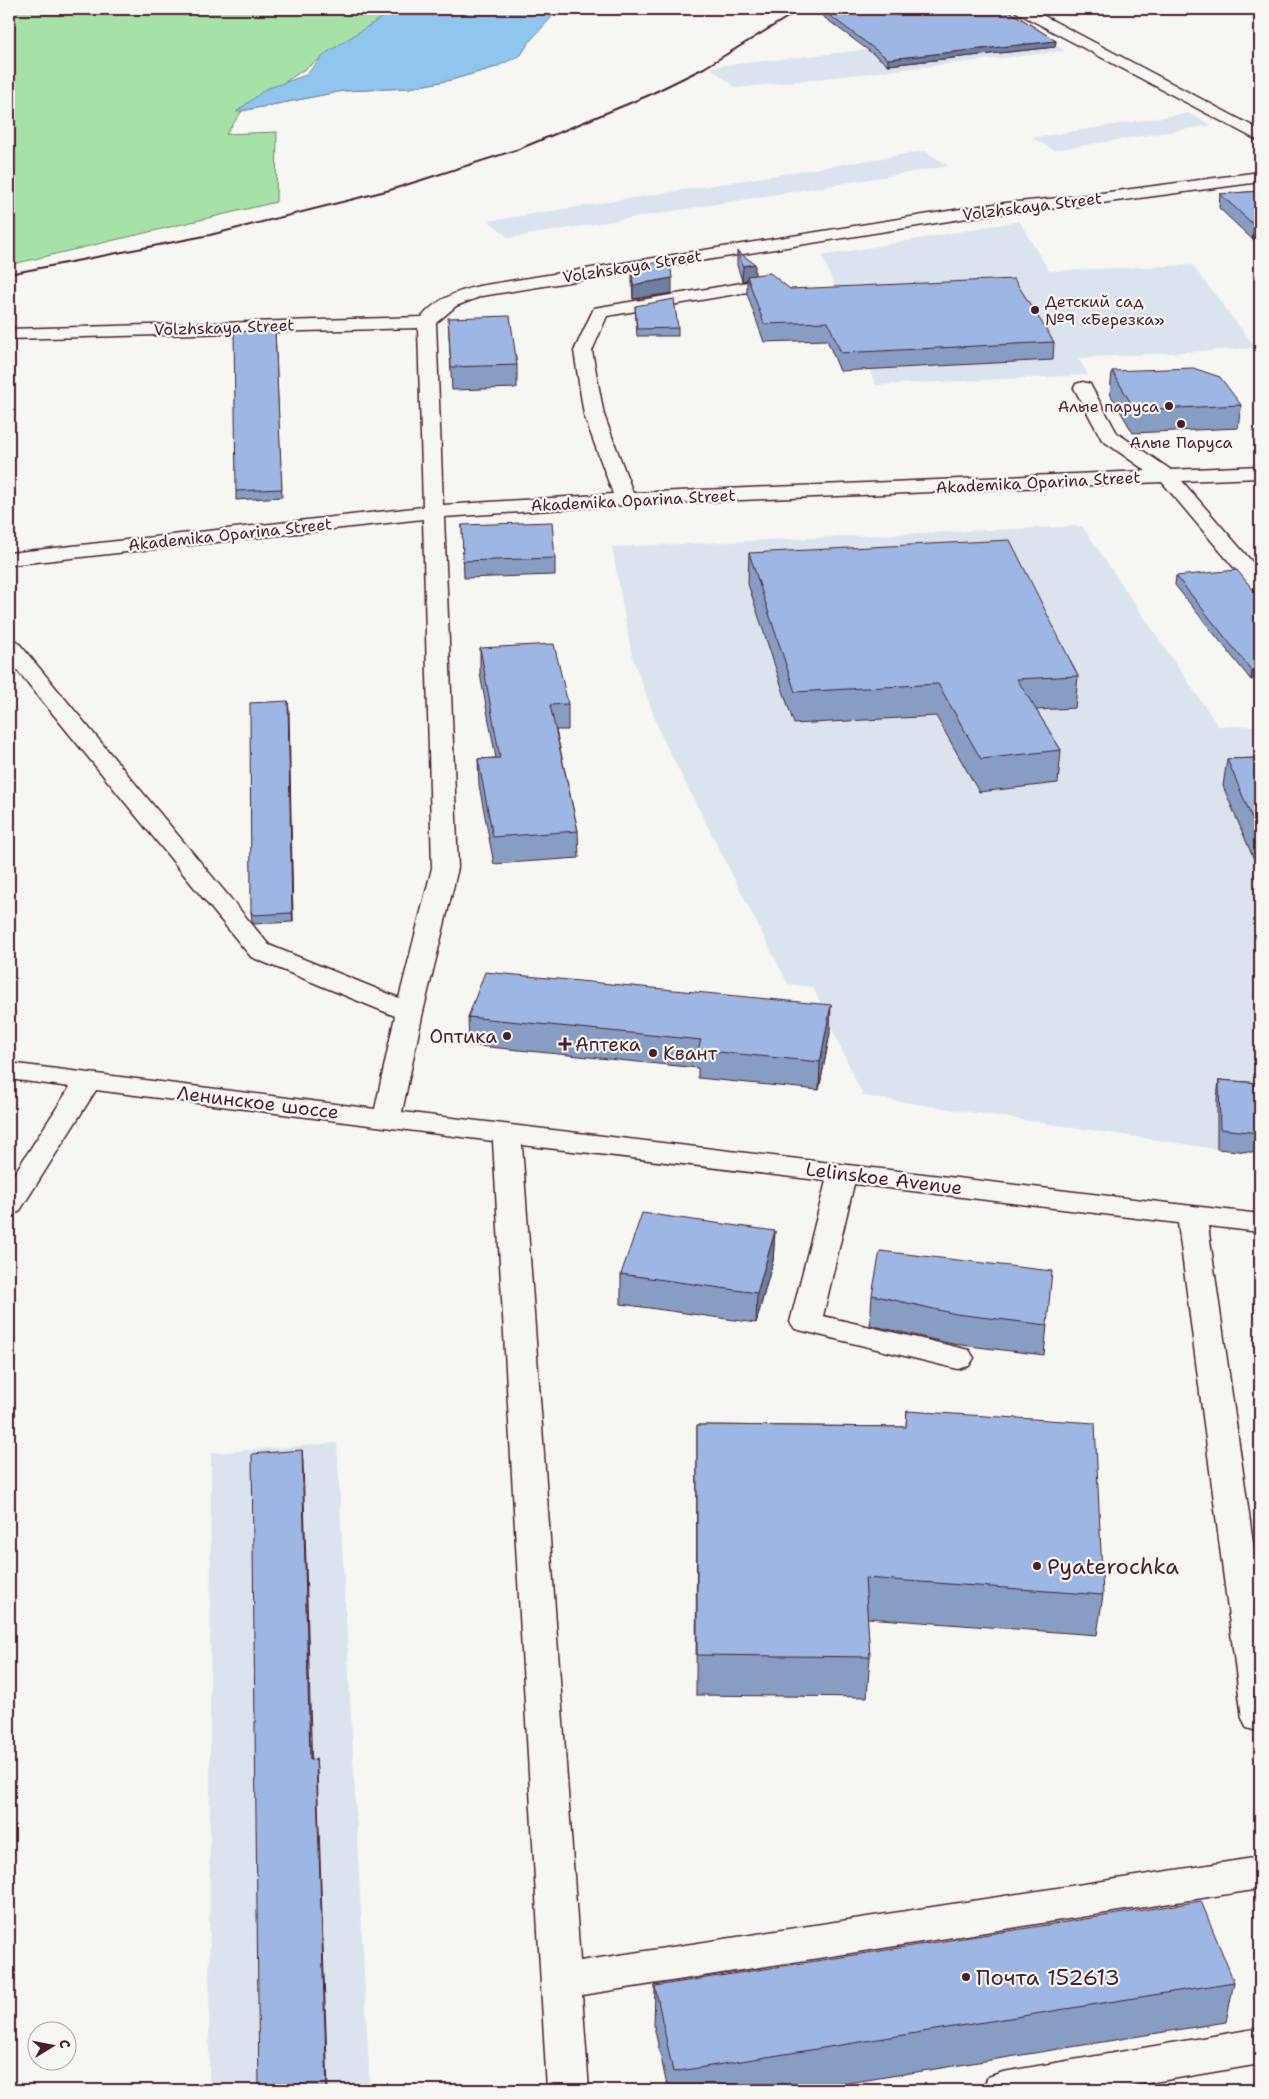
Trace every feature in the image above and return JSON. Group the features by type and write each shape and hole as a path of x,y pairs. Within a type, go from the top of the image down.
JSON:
{"street":[{"path":"1021,9 1260,136"},
{"name":"Volzhskaya Street","path":"9,334 427,322 435,311 441,307 479,291 986,210 1079,201 1260,177"},
{"path":"625,499 594,415 583,351 600,312 765,284"},
{"path":"387,1118 410,1012 445,868 427,322"},
{"path":"1083,388 1109,436 1167,476 1260,584"},
{"name":"Akademika Oparina Street","path":"9,560 432,512 625,499 1260,472"},
{"path":"9,646 260,951 410,1012"},
{"name":"Ленинское шоссе","path":"9,1071 507,1134"},
{"path":"9,1205 88,1081"},
{"path":"507,1134 568,2090"},
{"name":"Lelinskoe Avenue","path":"507,1134 1260,1224"},
{"path":"842,1173 806,1322 958,1358"},
{"path":"1192,1216 1260,1718"},
{"path":"560,1981 1260,1873"},
{"path":"1003,2090 1260,2046"}],"shaded area":[{"path":"1035,31 1065,51 736,88 710,67"},
{"path":"1188,113 1211,125 1054,150 1032,138"},
{"path":"925,151 949,166 509,238 489,221"},
{"name":"Детский сад №9 «Березка»","path":"1019,221 1049,271 1192,265 1256,348 1078,358 1088,375 876,385 822,256"},
{"path":"1082,526 1218,726 1260,726 1260,1153 1217,1149 863,1096 813,987 788,984 662,737 632,656 612,547"},
{"path":"337,1443 370,2090 209,2090 211,1453"}],"green space":[{"path":"9,9 396,9 285,82 496,67 451,80 409,88 343,91 242,111 226,134 277,132 276,202 9,265"}],"water":[{"path":"395,9 559,9 530,41 521,55 496,67 451,80 409,88 343,91 236,112 266,89 306,75 326,53"}],"building":[{"path":"821,9 1006,9 1056,41 888,59"},
{"path":"1260,191 1260,224 1254,225 1220,194"},
{"path":"737,251 755,264 743,266"},
{"path":"670,260 672,278 633,285 632,267"},
{"path":"770,273 790,289 1014,279 1054,342 841,353 828,322 764,324 747,276"},
{"path":"674,299 678,328 637,329 635,306"},
{"path":"510,316 517,365 451,367 448,318"},
{"path":"275,330 282,489 236,491 234,332"},
{"path":"1193,368 1220,377 1241,405 1135,410 1112,371"},
{"path":"552,522 555,558 463,561 462,525"},
{"path":"1010,540 1078,676 1017,679 1061,750 981,759 938,684 795,692 749,553"},
{"path":"1237,570 1260,598 1260,667 1252,671 1176,576"},
{"path":"554,644 568,704 550,705 578,831 493,837 478,759 500,758 480,648"},
{"path":"288,701 292,913 254,915 251,912 250,703"},
{"path":"1260,758 1260,837 1227,759"},
{"path":"485,972 831,1005 820,1062 698,1050 701,1040 468,1017"},
{"path":"1219,1080 1260,1083 1260,1133 1220,1129"},
{"path":"642,1213 775,1231 757,1293 621,1274"},
{"path":"880,1251 1052,1271 1047,1325 956,1314 872,1295"},
{"path":"907,1411 1095,1423 1103,1595 865,1578 870,1657 697,1655 697,1425 906,1427"},
{"path":"302,1450 310,1760 316,1759 327,2090 259,2090 252,1454"},
{"path":"1201,1901 1234,1982 673,2072 655,1986"}],"railway":[{"path":"9,274 210,235 390,190 519,149 647,96 704,68 801,9"}],"place":[{"name":"Детский сад №9 «Березка»","path":"1035,310"},
{"name":"Алые паруса","path":"1169,406"},
{"name":"Алые Паруса","path":"1181,424"},
{"name":"Оптика","path":"507,1036"},
{"name":"Аптека","path":"565,1044"},
{"name":"Квант","path":"653,1053"},
{"name":"Pyaterochka","path":"1037,1566"},
{"name":"Почта 152613","path":"966,1977"}]}
